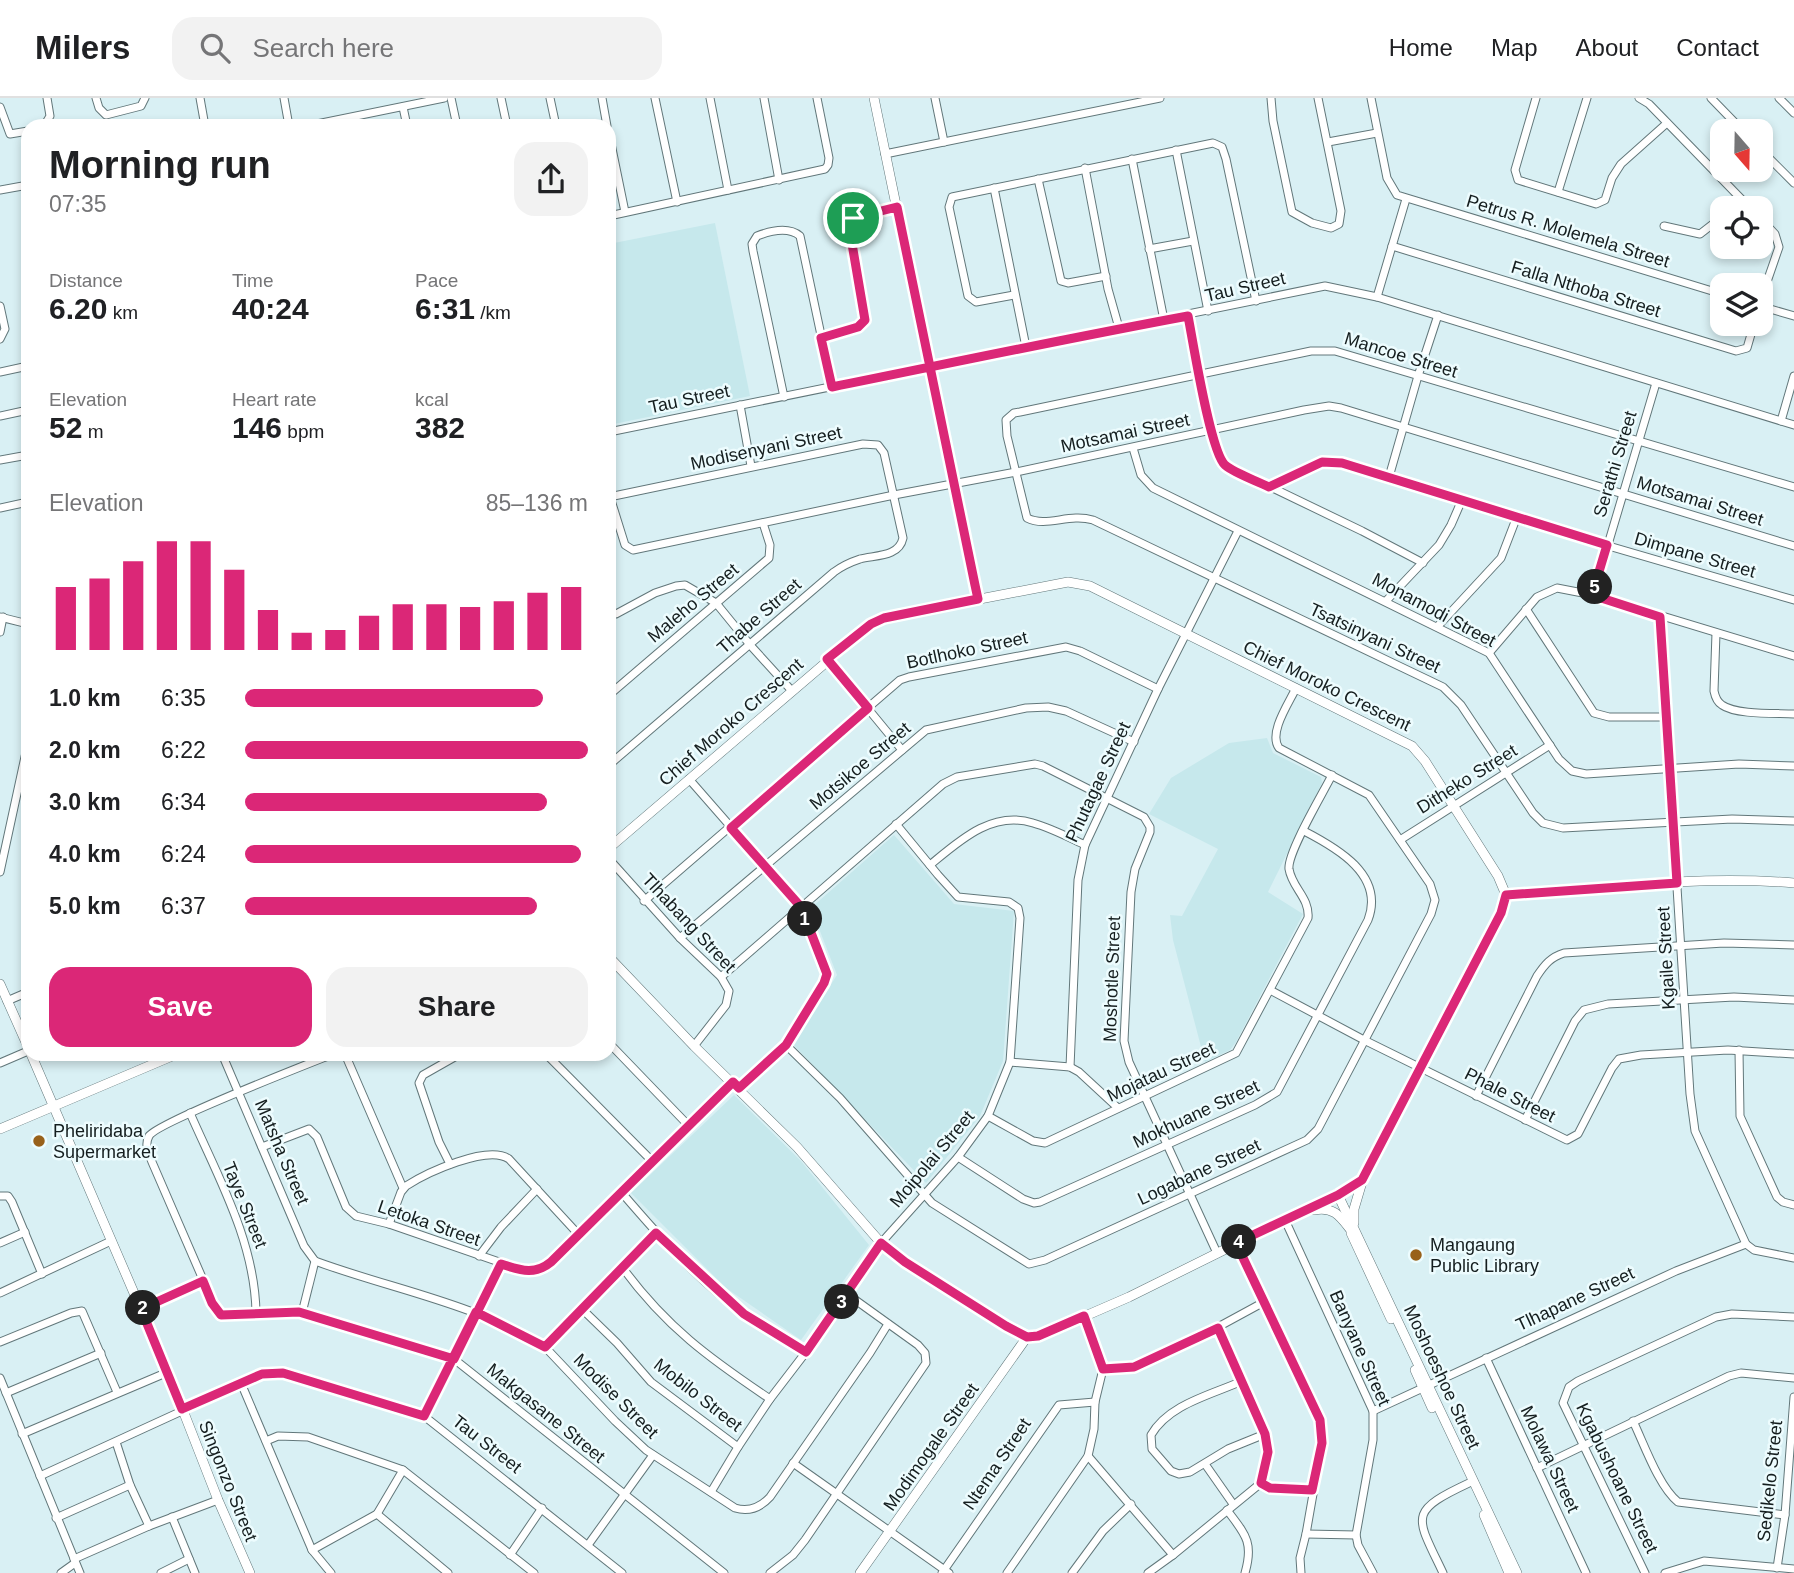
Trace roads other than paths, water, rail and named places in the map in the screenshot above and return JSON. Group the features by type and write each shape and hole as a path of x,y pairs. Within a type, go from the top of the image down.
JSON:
{"street":[{"path":"47,98 48,119"},
{"path":"96,98 102,112 110,115 141,106 145,98"},
{"path":"200,98 204,119"},
{"path":"284,98 288,119"},
{"path":"341,119 444,98"},
{"path":"451,98 456,119"},
{"path":"501,98 506,119"},
{"path":"550,98 554,119"},
{"path":"602,98 606,119"},
{"path":"655,98 677,202"},
{"path":"710,98 728,191"},
{"path":"764,98 779,180"},
{"path":"616,214 825,169 828,166 817,98"},
{"path":"874,98 978,599"},
{"path":"935,98 944,142"},
{"path":"886,154 1160,98"},
{"path":"1271,98 1292,212 1312,223 1331,228 1339,224 1341,211 1318,98"},
{"path":"1371,98 1389,185 1397,195 1406,199 1377,297"},
{"path":"1536,98 1515,170 1516,177 1518,180 1596,204 1607,197 1612,178 1621,164 1667,122"},
{"path":"1558,192 1587,98"},
{"path":"1639,98 1649,104 1737,196"},
{"path":"1711,98 1731,119"},
{"path":"1779,98 1794,113"},
{"path":"0,107 10,134 21,132"},
{"path":"403,107 406,119"},
{"path":"1328,142 1377,133"},
{"path":"1014,295 976,302 968,296 950,214 952,197 1209,143 1222,147 1256,301"},
{"path":"1176,149 1208,311"},
{"path":"1132,159 1164,320"},
{"path":"1773,162 1794,183"},
{"path":"616,168 625,212"},
{"path":"1085,168 1119,328"},
{"path":"1038,178 1061,281 1068,283 1106,276"},
{"path":"0,190 21,186"},
{"path":"994,188 1026,347"},
{"name":"Petrus R. Molemela Street","path":"1406,199 1710,290"},
{"path":"821,338 858,327 865,320 850,221 859,216 897,207"},
{"path":"1664,226 1700,234 1710,226"},
{"path":"784,397 752,251 752,244 757,236 788,230 800,236 832,387"},
{"path":"1770,273 1779,247 1773,232"},
{"path":"1149,249 1193,242"},
{"name":"Falla Nthoba Street","path":"1392,246 1736,351 1746,348 1750,336"},
{"name":"Tau Street","path":"616,431 1325,286 1377,297 1438,315 1794,425"},
{"path":"0,306 5,329 0,339"},
{"path":"1773,309 1794,316"},
{"path":"1389,477 1438,315"},
{"path":"1188,316 1211,430 1219,456 1225,465 1423,563"},
{"name":"Mancoe Street","path":"1016,472 1006,426 1006,420 1014,413 1326,350 1344,353 1794,487"},
{"path":"0,372 21,368"},
{"path":"1781,421 1794,376"},
{"name":"Serathi Street","path":"1592,595 1656,383"},
{"path":"740,405 751,466"},
{"name":"Motsamai Street","path":"616,518 625,545 631,550 1133,448 1317,407 1329,407 1404,427 1794,546"},
{"path":"0,416 21,412"},
{"name":"Modisenyani Street","path":"616,495 863,444 878,445 884,453 894,495"},
{"name":"Monamodi Street","path":"1133,448 1138,468 1146,482 1238,531 1489,653 1565,766 1578,773 1739,764 1794,766"},
{"path":"0,460 21,456"},
{"name":"Dimpane Street","path":"1269,487 1328,461 1389,477 1516,519 1794,600"},
{"name":"Tsatsinyani Street","path":"1016,472 1027,518 1038,522 1076,516 1093,520 1443,687 1461,705 1533,813 1551,827 1742,819 1794,821"},
{"name":"Thabe Street","path":"616,759 834,572 853,561 897,549 903,538 894,495"},
{"path":"1386,601 1445,536 1461,502"},
{"path":"0,508 21,504"},
{"path":"1438,626 1495,566 1516,519"},
{"name":"Maleho Street","path":"616,689 771,555 763,523"},
{"name":"Phutagae Street","path":"1070,1067 1078,880 1084,845 1158,689 1238,531"},
{"name":"Chief Moroko Crescent","path":"616,842 871,624 884,618 1059,582 1079,583 1412,746 1425,761 1498,876 1506,895"},
{"path":"616,614 655,593 680,585 695,590 716,603 792,691"},
{"path":"1489,653 1537,597 1558,588 1592,595 1794,656"},
{"path":"1526,610 1594,713 1609,717 1666,717"},
{"path":"0,632 2,617 21,622"},
{"name":"Kgaile Street","path":"1660,617 1687,1052 1695,1131 1746,1244"},
{"path":"1716,633 1714,691 1722,705 1734,709 1794,714"},
{"name":"Botlhoko Street","path":"644,901 904,678 1062,648 1080,651 1158,689"},
{"path":"827,659 902,750"},
{"name":"Logabane Street","path":"786,1045 840,1098 932,1203 1024,1262 1032,1264 1313,1135 1434,908 1435,900 1430,884 1369,795 1276,744 1275,734 1296,688"},
{"name":"Motsikoe Street","path":"680,938 929,729 1041,706 1066,711 1134,742"},
{"name":"Ditheko Street","path":"1400,839 1550,745"},
{"path":"721,977 948,780 1020,765 1043,766 1109,797"},
{"path":"0,872 21,775"},
{"name":"Mojatau Street","path":"988,1115 1033,1141 1042,1143 1236,1053 1308,918 1308,906 1293,881 1290,860 1332,775"},
{"path":"689,779 801,907 827,975 786,1045"},
{"name":"Moshotle Street","path":"1109,797 1144,817 1150,827 1135,869 1131,892 1124,1041 1129,1062 1217,1253"},
{"path":"930,865 971,832 983,826 1011,821 1032,822 1084,845"},
{"name":"Moipolai Street","path":"711,1492 770,1399 881,1243 958,1157 988,1115 1010,1062 1020,918 1018,908 1009,902 958,897 896,824"},
{"name":"Mokhuane Street","path":"958,1157 1021,1198 1034,1203 1048,1200 1268,1099 1277,1092 1367,920 1373,900 1350,859 1338,849 1304,831"},
{"name":"Tlhabang Street","path":"616,867 644,901 721,977 729,991 729,1001 694,1046"},
{"path":"1352,1228 1362,1180 1501,913 1506,895 1677,883 1754,880 1794,883"},
{"path":"1476,1096 1537,976 1549,960 1564,953 1681,945 1794,945"},
{"path":"616,964 797,1147 881,1243 905,1262 1027,1337 1038,1336 1084,1316 1337,1196 1362,1180"},
{"name":"Singonzo Street","path":"0,984 21,1033"},
{"name":"Phale Street","path":"1270,990 1561,1138 1573,1138 1578,1134 1619,1059 1641,1055 1739,1050 1794,1054"},
{"path":"7,1002 21,995"},
{"path":"1525,1120 1575,1021 1584,1010 1608,1004 1684,999 1746,997 1794,1000"},
{"name":"Letoka Street","path":"262,1147 300,1130 312,1130 349,1211 356,1216 389,1224 501,1264 526,1271 539,1270 579,1235 689,1126 786,1045"},
{"path":"616,1050 689,1126"},
{"path":"1739,1050 1741,1115 1777,1197 1794,1205"},
{"path":"0,1063 21,1054"},
{"name":"Singonzo Street","path":"33,1061 168,1372 250,1573"},
{"path":"0,1129 160,1061"},
{"name":"Matsha Street","path":"225,1061 304,1246 315,1261"},
{"name":"Makgasane Street","path":"316,1061 190,1113 157,1128 148,1137 147,1146 212,1303 221,1315 291,1311 302,1313 454,1359 724,1573"},
{"path":"348,1061 403,1188"},
{"path":"447,1061 423,1074 419,1083 439,1142 450,1164"},
{"path":"553,1061 653,1162"},
{"path":"1010,1062 1070,1067 1118,1108"},
{"name":"Taye Street","path":"190,1113 245,1242 254,1277 256,1313"},
{"path":"389,1224 403,1188 423,1175 450,1164 498,1154 504,1155 579,1235"},
{"path":"479,1256 501,1227 537,1189"},
{"path":"622,1193 656,1233 744,1314 806,1352"},
{"path":"0,1196 10,1199 42,1274"},
{"name":"Moshoeshoe Street","path":"1337,1196 1509,1573"},
{"path":"1302,1212 1323,1208 1331,1210 1352,1228"},
{"name":"Banyane Street","path":"1285,1220 1373,1411 1373,1440 1356,1535"},
{"path":"0,1243 25,1232"},
{"path":"545,1347 656,1233"},
{"path":"0,1293 111,1241"},
{"path":"1236,1243 1322,1430 1322,1443 1300,1558 1301,1573"},
{"path":"1746,1244 1754,1250 1794,1258"},
{"name":"Tlhapane Street","path":"1373,1411 1663,1276 1746,1244"},
{"path":"302,1313 315,1261"},
{"name":"Modise Street","path":"315,1261 476,1312 545,1347 615,1421 653,1455 734,1508 743,1510 755,1508 770,1497 888,1324"},
{"path":"424,1416 501,1264"},
{"path":"622,1267 636,1287 691,1343 770,1399"},
{"path":"141,1309 203,1281"},
{"path":"770,1573 793,1555 926,1363 922,1348 847,1294"},
{"path":"1103,1369 1134,1367 1218,1328 1264,1302"},
{"name":"Mobilo Street","path":"581,1308 617,1343 651,1382 738,1447"},
{"path":"0,1342 82,1311 117,1392"},
{"name":"Kgabushoane Street","path":"1645,1573 1563,1403 1569,1387 1716,1317 1732,1314 1794,1317"},
{"path":"1007,1573 1088,1456 1094,1429 1095,1402 1103,1369 1084,1316"},
{"path":"1148,1573 1261,1483 1268,1452 1265,1434 1218,1328"},
{"name":"Modimogale Street","path":"860,1573 1027,1337"},
{"path":"6,1393 101,1353"},
{"name":"Molawa Street","path":"1486,1358 1586,1573"},
{"path":"22,1434 168,1372"},
{"path":"1538,1468 1729,1376 1741,1373 1794,1378"},
{"name":"Tau Street","path":"40,1476 262,1374 290,1374 424,1416 622,1573"},
{"path":"0,1378 80,1573"},
{"path":"1242,1381 1164,1417 1151,1436 1152,1449 1171,1471 1185,1473 1205,1464 1228,1448 1265,1434"},
{"path":"241,1383 312,1550 331,1573"},
{"name":"Moshoeshoe Street","path":"1426,1388 1517,1573"},
{"name":"Sedikelo Street","path":"1777,1568 1794,1396"},
{"name":"Ntema Street","path":"945,1572 1039,1430 1059,1405 1095,1402"},
{"path":"1633,1421 1659,1475 1678,1502 1784,1515"},
{"path":"266,1441 278,1436 308,1437 403,1470 534,1573"},
{"path":"116,1441 130,1485 149,1526"},
{"path":"588,1545 653,1455"},
{"path":"1088,1456 1173,1555"},
{"path":"793,1463 945,1572"},
{"path":"1205,1464 1233,1504"},
{"path":"312,1550 377,1514 403,1470"},
{"path":"1261,1483 1270,1488 1312,1490"},
{"path":"1443,1573 1423,1527 1423,1510 1433,1501 1469,1483"},
{"path":"56,1518 130,1485"},
{"path":"61,1573 74,1561 149,1526 218,1500"},
{"path":"1072,1573 1103,1531 1131,1504"},
{"path":"510,1555 542,1508"},
{"path":"1227,1510 1248,1541 1250,1552 1245,1573"},
{"path":"377,1514 447,1573"},
{"path":"172,1517 195,1573"},
{"path":"1306,1534 1356,1535 1358,1545 1373,1573"},
{"path":"161,1573 189,1559"},
{"path":"1665,1573 1704,1561 1794,1569"}],"place":[{"name":"Pheliridaba Supermarket","path":"39,1141"},
{"name":"Mangaung Public Library","path":"1416,1255"}]}
